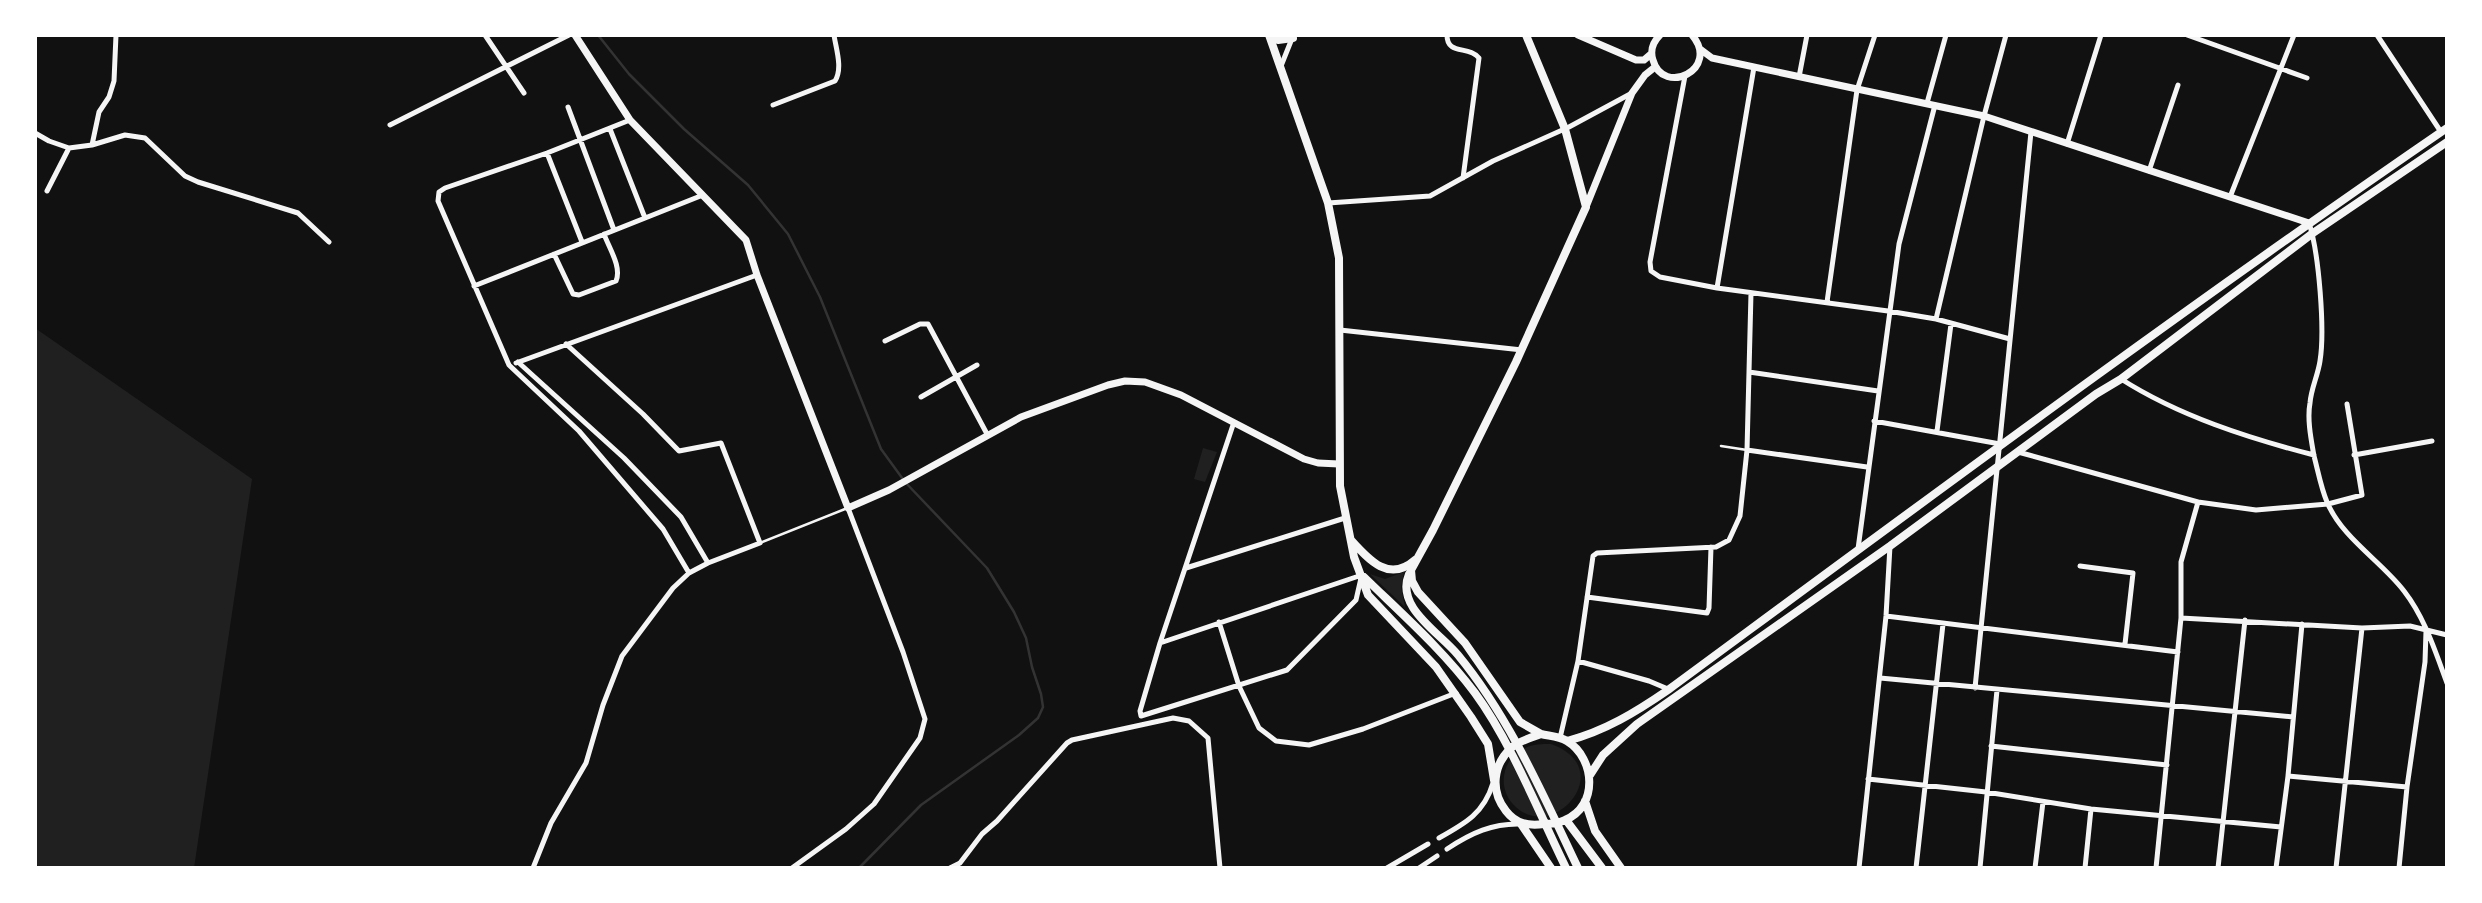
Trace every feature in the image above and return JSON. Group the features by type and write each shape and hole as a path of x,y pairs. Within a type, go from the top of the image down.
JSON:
{"main road":[{"path":"1270,35 1278,40 1293,37"},
{"path":"1270,35 1328,204 1339,258 1339,464 1349,537 1368,595 1436,667 1456,693 1488,744 1498,798 1506,812 1521,824 1551,868"},
{"path":"1526,35 1565,129 1586,207 1522,350 1411,570 1405,587 1411,606 1457,653 1500,714 1578,868"},
{"path":"1411,570 1412,581 1418,592 1465,643 1520,722 1541,734 1564,739 1592,734 1628,717 1668,690 2000,444 2444,130"},
{"path":"1590,775 1603,755 1637,724 1890,546 2120,379 2313,233 2447,142"},
{"path":"1349,537 1368,559 1381,567 1391,570 1405,568 1417,558"},
{"path":"1362,575 1423,634 1475,694 1514,762 1566,868"},
{"path":"1494,780 1501,762 1513,746 1541,734"},
{"path":"1521,824 1538,825 1566,820 1575,814 1585,801 1590,786 1586,761 1578,749 1564,739"},
{"path":"1585,801 1595,831 1621,868"},
{"path":"1566,820 1602,868"}],"street":[{"path":"92,145 99,112 114,81 117,35"},
{"path":"485,35 524,93"},
{"path":"390,125 569,35"},
{"path":"575,35 630,120 746,240 757,275 904,652 925,719 920,738 874,804 846,829 792,868"},
{"path":"1447,35 1447,44 1451,48 1474,52 1479,58 1463,178"},
{"path":"1578,35 1636,60 1644,60 1651,54"},
{"path":"1660,35 1652,46 1651,54 1655,67 1670,77 1685,76"},
{"path":"1693,35 1700,49 1712,58 1984,116 2309,223 2313,233 2322,342 2320,364 2309,404 2314,455 2328,504 2345,529 2402,589 2426,628 2447,683"},
{"path":"1799,77 1807,35"},
{"path":"1827,302 1857,90 1875,35"},
{"path":"1858,551 1867,467 1899,244 1946,35"},
{"path":"1936,319 2006,35"},
{"path":"2067,144 2101,35"},
{"path":"2187,35 2307,78"},
{"path":"2231,197 2294,35"},
{"path":"2377,35 2444,130"},
{"path":"1280,69 1293,37"},
{"path":"773,105 835,80 839,70 834,38"},
{"path":"1698,63 1700,49"},
{"path":"1712,58 1698,63 1685,76 1650,262 1651,271 1660,278 1717,288 1936,319 2010,339"},
{"path":"1586,207 1632,93 1645,75 1655,67"},
{"path":"1717,288 1754,67"},
{"path":"2149,171 2178,85"},
{"path":"1328,204 1419,199 1442,191 1493,161 1565,129 1632,93"},
{"path":"568,107 614,230"},
{"path":"630,120 580,141 445,188 439,192 438,201 509,365 579,431 663,530 689,573"},
{"path":"610,129 645,218"},
{"path":"1975,688 2031,132"},
{"path":"35,133 69,148 92,145 125,135 145,138 185,176 298,213 329,242"},
{"path":"47,191 69,148"},
{"path":"547,153 582,243"},
{"path":"474,286 703,195"},
{"path":"554,254 573,294 579,295 616,281 619,276 618,269 604,234"},
{"path":"509,365 757,275"},
{"path":"1564,739 1593,556 1597,553 1716,547 1729,540 1740,516 1746,450 1751,293"},
{"path":"885,341 920,324 928,324 988,434"},
{"path":"1937,431 1951,324"},
{"path":"1340,330 1522,350"},
{"path":"533,868 551,823 586,763 603,705 622,656 673,588 689,573 760,542 721,443 679,451 643,414 566,344"},
{"path":"518,362 624,458 681,517 708,563"},
{"path":"921,397 977,365"},
{"path":"1749,372 1878,391"},
{"path":"2120,379 2139,391 2229,430 2314,455"},
{"path":"848,508 889,490 1021,418 1125,381 1145,382 1181,395 1304,459 1339,464"},
{"path":"2018,452 2198,502 2256,510 2328,504 2362,495 2347,404"},
{"path":"1234,421 1160,643 1140,711 1141,716 1287,670 1356,600 1362,575"},
{"path":"1874,421 2000,444"},
{"path":"2354,455 2432,441"},
{"path":"1746,450 1867,467"},
{"path":"2156,868 2182,618 2180,562 2198,502"},
{"path":"1185,568 1345,518"},
{"path":"1859,868 1886,616 1890,546"},
{"path":"1587,597 1707,613 1711,547"},
{"path":"2080,566 2133,573 2125,644"},
{"path":"1160,643 1362,575"},
{"path":"1886,616 2178,652"},
{"path":"2182,618 2362,628 2410,626 2447,635"},
{"path":"2218,868 2245,620"},
{"path":"1219,622 1239,685 1259,728 1276,741 1309,745 1363,729 1456,693"},
{"path":"1916,868 1943,624"},
{"path":"2276,868 2288,776 2302,624"},
{"path":"2336,868 2362,628"},
{"path":"2399,868 2407,787 2425,662 2426,628"},
{"path":"1578,661 1649,681 1668,690"},
{"path":"1880,678 2293,718"},
{"path":"1980,868 1997,690"},
{"path":"950,868 960,863 982,834 1067,743 1173,718 1189,721 1208,738 1220,868"},
{"path":"1992,746 2166,765"},
{"path":"2288,776 2407,787"},
{"path":"1868,779 1986,792 2091,808 2281,827"},
{"path":"1439,838 1488,802 1494,780"},
{"path":"2035,868 2043,802"},
{"path":"2085,868 2091,808"},
{"path":"1447,849 1482,829 1502,823 1521,824"},
{"path":"1448,833 1448,840 1455,844"},
{"path":"1387,868 1428,844"},
{"path":"1419,868 1437,856"}],"lane":[{"path":"1721,446 1746,450"},
{"path":"760,542 848,508"}],"shaded area":[{"path":"35,328 252,479 194,868 35,868"},
{"path":"1203,448 1217,452 1205,482 1194,479"},
{"path":"1404,572 1401,587 1405,607 1370,574 1385,579"},
{"path":"1551,744 1571,756 1580,770 1579,786 1572,800 1559,811 1544,816 1527,814 1507,796 1504,780 1507,765 1525,748"}],"waterway":[{"path":"598,35 629,74 684,129 748,185 788,234 820,297 881,449 905,482 987,568 1014,612 1026,638 1043,707 1038,718 1019,735 921,805 859,868"}]}
